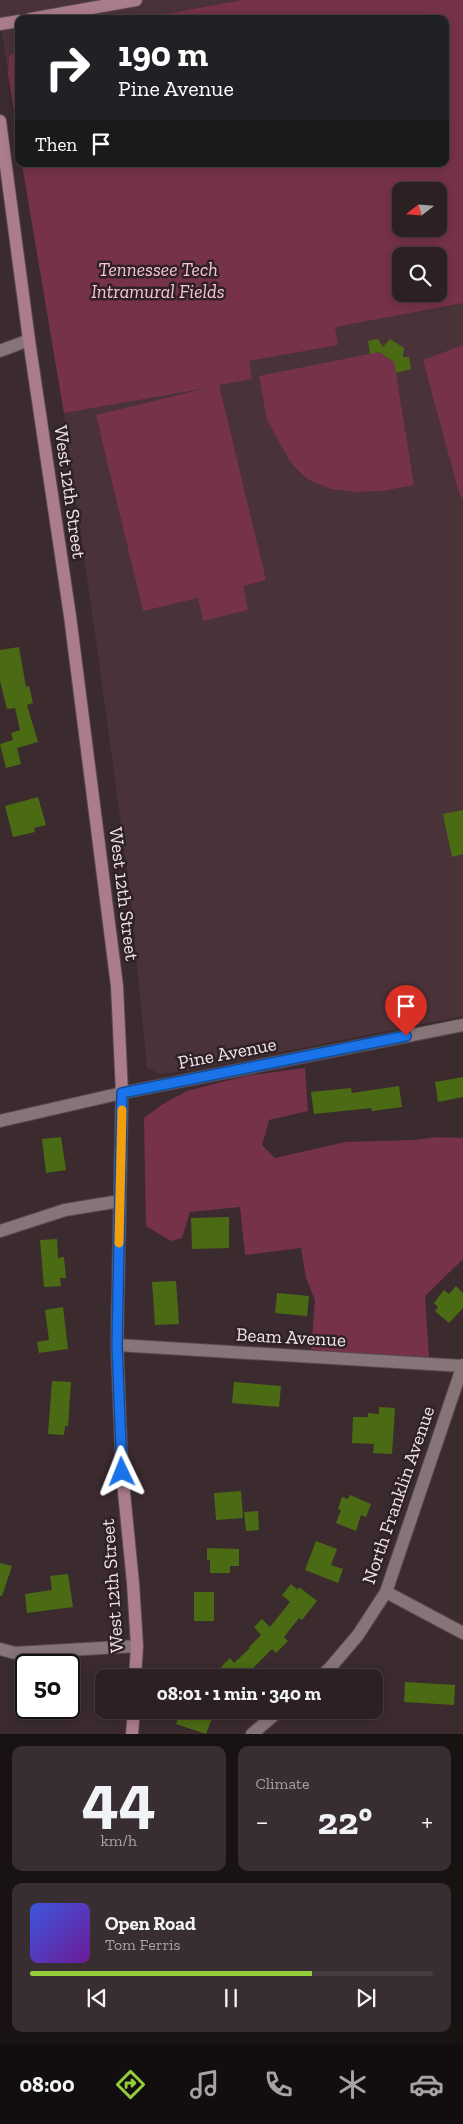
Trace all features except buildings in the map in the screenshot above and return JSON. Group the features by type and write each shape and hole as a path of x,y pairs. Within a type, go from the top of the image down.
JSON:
{"main road":[{"path":"52,15 136,0"},
{"path":"0,24 15,22"},
{"name":"West 12th Street","path":"0,121 29,340 70,616 117,986 122,1093 117,1345 122,1472 134,1583 137,1646 136,1669"},
{"path":"132,1734 133,1719"}],"street":[{"path":"0,351 29,340"},
{"name":"Pine Avenue","path":"0,1121 122,1093 463,1025"},
{"path":"0,1232 65,1210 120,1201"},
{"name":"Beam Avenue","path":"117,1345 463,1365"},
{"name":"North Franklin Avenue","path":"329,1669 358,1635 386,1592 463,1365"},
{"path":"386,1592 463,1633"},
{"path":"0,1648 15,1653 137,1646"},
{"path":"252,1734 270,1719"}],"shaded area":[{"path":"0,0 463,0 463,1016 186,1071 161,1074 147,1068 129,883 102,684 64,413 23,167 449,167 449,15 15,15 15,116 0,21"}],"green space":[{"name":"Tennessee Tech Intramural Fields","path":"243,0 463,0 463,303 335,327 338,345 249,361 252,379 219,385 266,580 243,586 248,610 203,621 198,598 143,611 96,415 207,388 64,413 23,167 449,167 449,15 160,15"},
{"path":"15,52 15,117 8,74 9,57"},
{"path":"463,345 463,500 459,493 423,360"},
{"path":"379,352 394,362 414,485 382,491 356,492 331,489 307,479 291,463 267,420 259,376"},
{"path":"305,1068 308,1111 269,1120 262,1145 275,1158 345,1142 414,1140 437,1137 463,1138 463,1259 425,1296 429,1357 311,1352 315,1300 306,1278 301,1248 245,1255 240,1207 190,1212 182,1238 171,1241 146,1226 144,1118 163,1104 187,1091 245,1076"}],"slow traffic":[{"path":"119,1243 122,1110"}],"route":[{"path":"122,1472 117,1345 122,1093 406,1036"}]}
